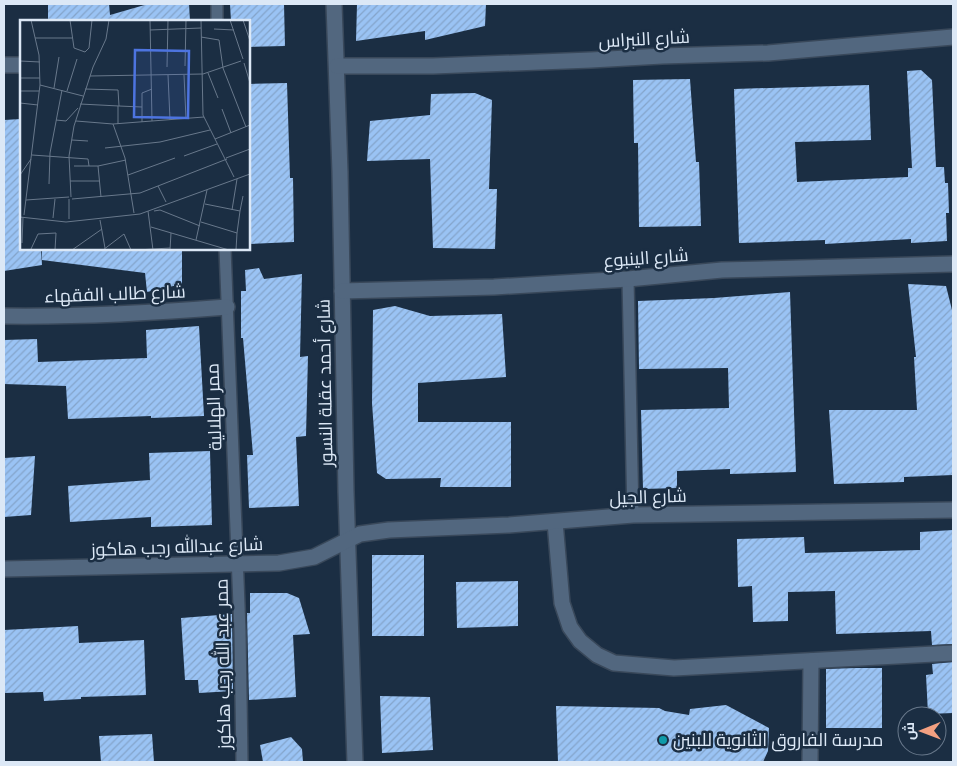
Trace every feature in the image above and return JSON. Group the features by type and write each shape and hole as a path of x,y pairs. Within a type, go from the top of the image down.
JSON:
{"street":[{"name":"شارع أحمد عقلة النسور","path":"334,4 355,762"},
{"name":"شارع النبراس","path":"337,66 433,66 768,53 953,37"},
{"path":"4,65 20,64"},
{"name":"شارع الينبوع","path":"342,291 494,287 722,270 953,264"},
{"name":"شارع طالب الفقهاء","path":"4,316 53,317 140,314 227,308"},
{"name":"شارع الجيل","path":"348,541 360,534 389,530 483,527 633,515 953,510"},
{"path":"555,522 562,603 570,627 580,641 597,655 614,663 674,668 953,653"},
{"name":"شارع عبدالله رجب هاكوز","path":"4,570 238,564 301,560 314,558 348,541"},
{"path":"810,762 811,661"}],"lane":[{"path":"217,4 217,20"},
{"name":"ممر الهلالية","path":"226,250 238,564"},
{"path":"628,278 633,515"},
{"name":"ممر عبد الله رجب هاكوز","path":"238,564 242,762"}],"building":[{"path":"48,4 109,4 110,15 148,4 189,4 190,20 48,20"},
{"path":"230,4 284,4 285,46 250,47 250,20 231,20"},
{"path":"357,4 486,4 485,26 425,40 425,31 356,41"},
{"path":"921,70 932,80 936,167 944,167 945,183 948,183 949,213 946,213 947,241 911,243 911,239 825,244 825,240 739,243 734,89 869,85 871,140 795,142 797,182 908,177 908,168 912,168 907,71"},
{"path":"690,79 696,162 699,162 701,226 639,227 638,143 634,143 633,80"},
{"path":"287,83 290,178 293,178 294,242 250,244 250,84"},
{"path":"475,93 492,100 489,189 497,189 495,249 433,248 430,159 367,161 370,121 430,115 431,94"},
{"path":"20,119 20,250 41,250 42,265 4,271 4,120"},
{"path":"42,250 182,250 182,284 147,292 145,273 42,260"},
{"path":"259,268 264,279 302,274 300,357 308,356 306,436 296,437 299,506 249,508 247,455 253,455 243,338 241,338 241,291 246,291 245,270"},
{"path":"908,284 946,286 953,314 953,475 904,477 904,482 834,484 829,410 917,410 914,357 916,357"},
{"path":"790,292 796,472 730,474 730,469 677,471 677,488 643,489 641,410 729,408 728,368 639,369 638,301"},
{"path":"395,306 430,316 502,314 506,377 418,383 418,422 511,422 511,487 440,487 441,478 386,479 377,473 372,403 373,310"},
{"path":"199,326 204,416 68,419 66,386 4,384 4,340 37,339 38,362 147,358 146,330"},
{"path":"210,451 212,525 151,527 151,517 70,522 68,486 150,480 149,453"},
{"path":"35,456 31,515 4,517 4,458"},
{"path":"953,530 953,644 932,645 931,631 836,634 835,591 788,592 788,621 753,622 752,586 738,587 737,539 804,537 805,553 920,550 920,532"},
{"path":"372,555 424,555 424,636 372,636"},
{"path":"518,581 518,626 457,628 456,582"},
{"path":"250,593 287,593 299,598 310,634 293,635 296,697 249,700 247,613 250,613"},
{"path":"232,614 233,691 199,693 198,680 185,680 181,618"},
{"path":"78,626 79,643 144,640 146,695 81,697 81,699 44,701 43,692 4,693 4,630"},
{"path":"953,662 953,713 947,713 947,706 928,706 926,675 933,674 932,664"},
{"path":"882,668 882,728 826,728 826,669"},
{"path":"380,696 430,697 433,750 382,753"},
{"name":"مدرسة الفاروق الثانوية للبنين","path":"726,705 769,728 768,751 763,762 558,762 556,706 659,708 665,711 689,715 690,709"},
{"path":"152,734 154,762 101,762 99,736"},
{"path":"291,737 302,749 303,762 263,762 260,745"}],"place":[{"name":"مدرسة الفاروق الثانوية للبنين","path":"663,740"}]}
